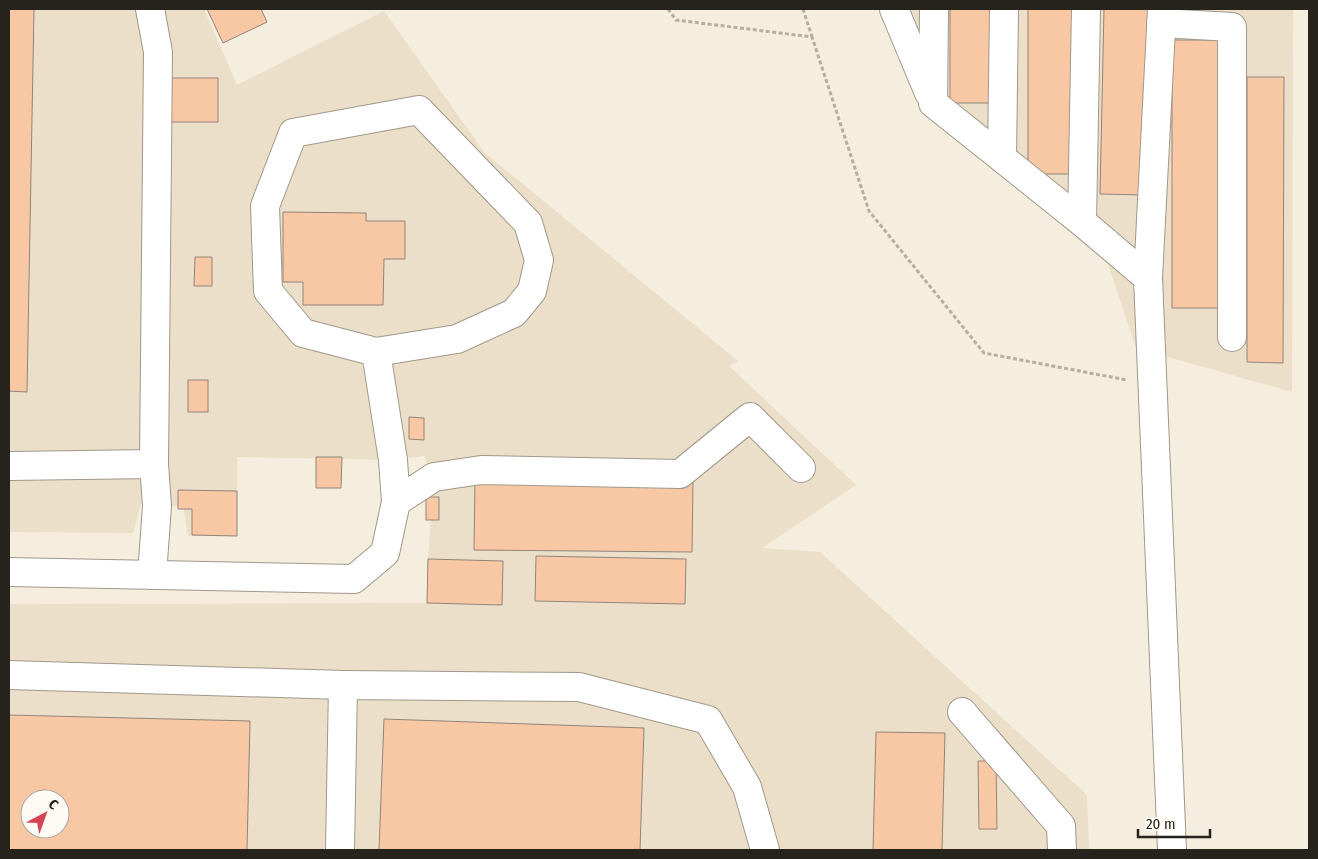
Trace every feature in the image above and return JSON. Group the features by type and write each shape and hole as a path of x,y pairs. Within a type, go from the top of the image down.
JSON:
{"lane":[{"path":"150,9 158,52 154,464 157,506 152,575"},
{"path":"894,9 933,104 1082,222 1148,278"},
{"path":"933,104 934,9"},
{"path":"1002,158 1004,9"},
{"path":"1082,222 1086,9"},
{"path":"1172,850 1148,278 1162,16 1232,18 1232,337"},
{"path":"419,110 528,223 539,260 532,291 514,313 457,339 376,352 303,333 268,291 265,206 293,133 419,110"},
{"path":"9,572 354,579 385,553 396,502 393,460 376,352"},
{"path":"396,502 434,477 481,470 680,474 750,417 801,468"},
{"path":"9,466 154,464"},
{"path":"9,675 343,685 579,687 708,720 746,787 765,850"},
{"path":"340,850 343,685"},
{"path":"962,712 1061,826 1062,850"}],"path":[{"path":"668,9 676,20 812,37"},
{"path":"803,9 869,211 984,353 1153,385"}],"shaded area":[{"path":"9,9 204,9 237,85 384,11 484,152 738,361 729,366 856,485 762,548 820,552 1087,795 1089,850 9,850 9,604 427,603 434,477 424,456 393,460 237,457 237,536 188,536 183,506 141,504 133,533 9,532"},
{"path":"885,9 1293,9 1292,392 1136,348 1108,264 931,117"}],"building":[{"path":"9,9 34,9 27,392 9,391"},
{"path":"207,9 261,9 267,22 223,43"},
{"path":"950,9 993,9 993,103 950,103"},
{"path":"1028,9 1072,9 1072,174 1028,174"},
{"path":"1104,9 1148,9 1144,195 1100,194"},
{"path":"1172,40 1222,40 1222,308 1172,308"},
{"path":"1247,77 1284,77 1283,363 1247,362"},
{"path":"170,78 218,78 218,122 170,122"},
{"path":"283,212 366,213 366,221 405,221 405,259 384,259 383,305 303,305 303,282 283,282"},
{"path":"195,257 212,257 212,286 194,286"},
{"path":"188,380 208,380 208,412 188,412"},
{"path":"409,417 424,418 424,440 409,439"},
{"path":"316,457 342,457 341,488 316,488"},
{"path":"475,479 693,482 692,552 474,550"},
{"path":"178,490 237,491 237,536 192,535 192,509 178,509"},
{"path":"426,497 439,497 439,520 426,520"},
{"path":"536,556 686,559 685,604 535,601"},
{"path":"428,559 503,561 502,605 427,603"},
{"path":"9,715 250,721 247,850 9,850"},
{"path":"384,719 644,728 640,850 379,850"},
{"path":"876,732 945,733 942,850 873,850"},
{"path":"978,761 996,761 997,829 979,829"}]}
